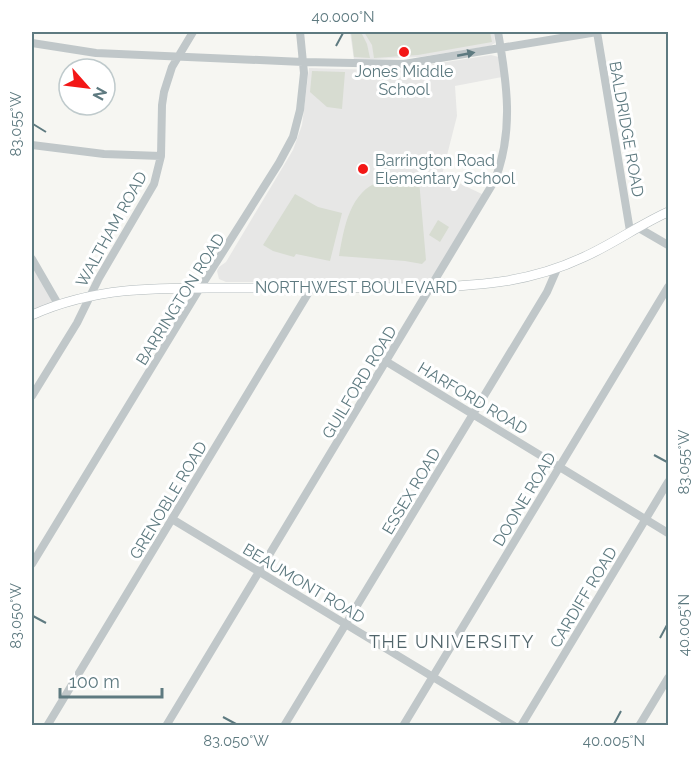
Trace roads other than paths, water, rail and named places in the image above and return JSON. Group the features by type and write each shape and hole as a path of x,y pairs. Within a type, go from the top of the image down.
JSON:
{"main road":[{"name":"NORTHWEST BOULEVARD","path":"32,315 89,295 139,289 467,287 501,283 557,269 669,212"}],"street":[{"name":"WALTHAM ROAD","path":"32,396 148,197 161,156 164,92 171,69 193,32"},
{"name":"BARRINGTON ROAD","path":"32,564 279,163 292,137 300,110 303,62 300,32"},
{"name":"GUILFORD ROAD","path":"166,726 486,198 501,164 508,122 508,98 498,32"},
{"path":"32,43 96,53 404,64 597,32"},
{"name":"BALDRIDGE ROAD","path":"597,32 633,229"},
{"path":"32,145 104,154 161,156"},
{"path":"633,229 669,244"},
{"path":"32,259 58,304"},
{"name":"ESSEX ROAD","path":"284,726 547,292 557,269"},
{"name":"GRENOBLE ROAD","path":"47,726 312,287"},
{"name":"DOONE ROAD","path":"403,726 669,287"},
{"name":"HARFORD ROAD","path":"387,362 669,533"},
{"name":"CARDIFF ROAD","path":"521,726 669,482"},
{"name":"BEAUMONT ROAD","path":"172,519 514,726"},
{"path":"639,726 669,678"}],"place":[{"name":"Jones Middle School","path":"404,52"},
{"name":"Barrington Road Elementary School","path":"363,169"}],"district":[{"name":"THE UNIVERSITY","path":"452,642"}]}
